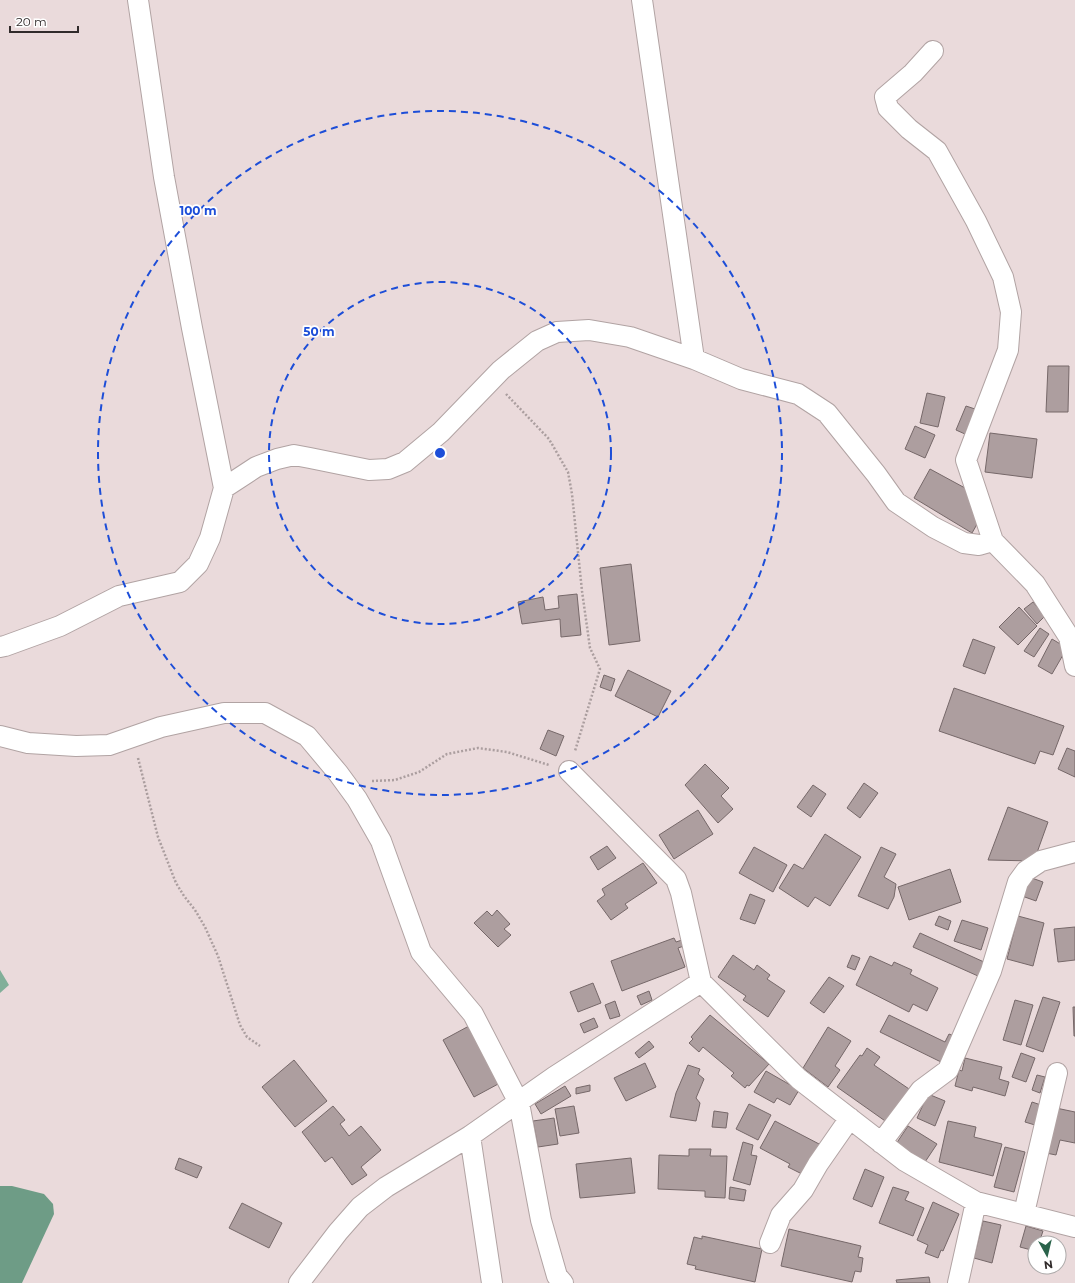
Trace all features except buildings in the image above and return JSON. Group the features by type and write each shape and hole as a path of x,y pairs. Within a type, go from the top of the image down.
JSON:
{"street":[{"path":"0,647 60,626 119,596 180,582 198,564 210,538 224,488 164,177 138,0"},
{"path":"642,0 694,359"},
{"path":"933,51 913,73 885,97 888,108 909,129 937,151 976,221 1003,277 1011,312 1008,350 966,460 993,541 1035,584 1070,637 1075,666"},
{"path":"224,488 256,467 277,459 294,455 369,470 388,469 405,462 441,432 502,370 537,341 557,332 588,330 630,337 694,359 741,379 798,394 827,413 876,474 896,502 933,528 964,543 979,545 993,541"},
{"path":"0,736 28,743 76,746 109,745 161,727 224,713 265,713 307,736 338,773 357,799 381,841 421,952 473,1014 519,1103 541,1220 557,1276 563,1283"},
{"path":"569,771 676,879 681,893 701,982 800,1079 905,1161 976,1202 1075,1226"},
{"path":"881,1143 921,1090 948,1070 991,971 1018,882 1026,871 1041,862 1075,852"},
{"path":"299,1283 338,1232 360,1207 386,1187 470,1136 554,1077 701,982"},
{"path":"1024,1213 1057,1073"},
{"path":"770,1243 781,1215 803,1190 818,1164 850,1118"},
{"path":"470,1136 492,1283"},
{"path":"958,1283 976,1202"}],"path":[{"path":"338,773 372,781 395,780 419,772 447,754 478,748 507,752 569,771 600,669 590,648 582,591 572,494 568,472 549,439 492,380"},
{"path":"135,736 138,755 158,837 176,884 196,910 205,927 218,956 240,1025 247,1037 260,1046"}],"shaded area":[{"path":"0,970 9,985 0,993"},
{"path":"0,1186 12,1186 44,1194 53,1204 54,1214 22,1283 0,1283"}]}
